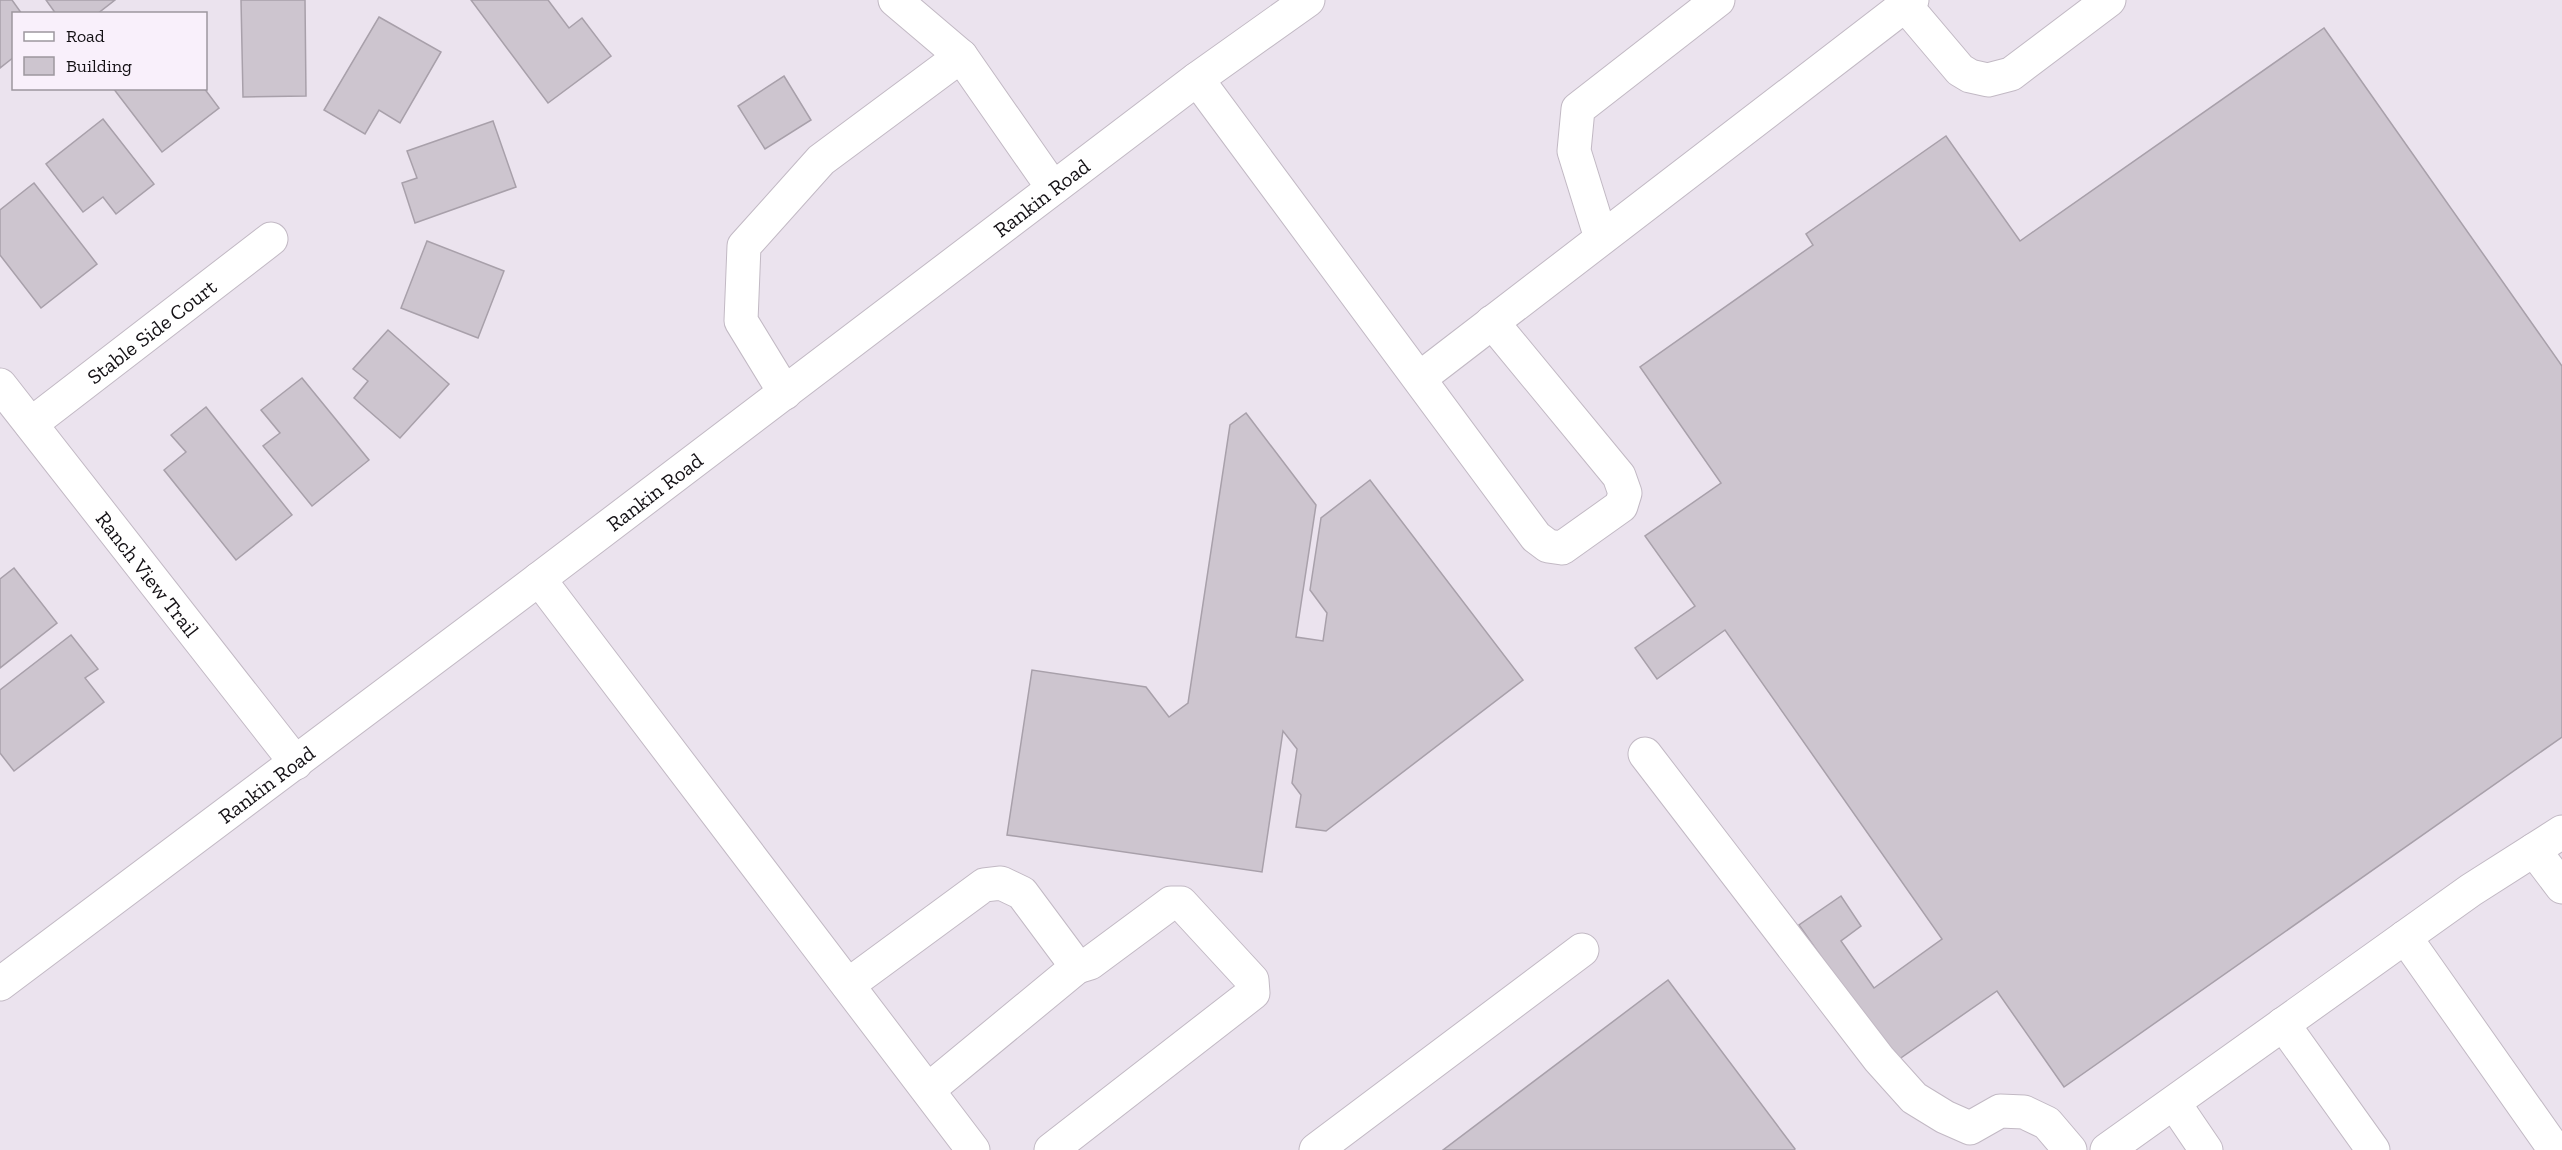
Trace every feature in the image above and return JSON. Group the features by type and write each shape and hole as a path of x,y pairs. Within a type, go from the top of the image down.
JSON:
{"main road":[{"path":"895,0 961,56 1053,188"},
{"name":"Rankin Road","path":"0,984 296,763 1197,79 1308,0"},
{"path":"1601,238 1574,151 1578,109 1718,0"},
{"path":"1420,378 1908,2 1960,70 1970,76 1988,80 2011,74 2109,0"},
{"path":"785,393 741,321 744,246 821,160 961,56"},
{"path":"1197,79 1536,537 1548,546 1562,548 1621,506 1625,494 1619,476 1492,322"},
{"name":"Stable Side Court","path":"30,424 271,239"},
{"name":"Ranch View Trail","path":"0,385 296,763"},
{"path":"539,579 973,1150"},
{"path":"1645,754 1879,1059 1914,1098 1944,1118 1970,1128 2000,1112 2024,1112 2047,1123 2070,1150"},
{"path":"2108,1150 2471,890 2562,832"},
{"path":"2534,850 2562,887"},
{"path":"848,985 984,885 1001,883 1022,892 1077,967"},
{"path":"928,1090 1077,967 1090,963 1171,903 1181,903 1252,980 1253,993 1051,1150"},
{"path":"2405,937 2555,1150"},
{"path":"1316,1150 1582,950"},
{"path":"2283,1024 2373,1150"},
{"path":"2174,1103 2206,1150"}],"building":[{"path":"0,0 12,0 21,12 12,12 12,59 0,68"},
{"path":"46,0 115,0 100,12 55,12"},
{"path":"241,0 305,0 306,96 243,97"},
{"path":"471,0 548,0 569,28 582,18 611,56 548,103"},
{"path":"379,17 441,52 400,123 379,110 365,134 324,110"},
{"path":"2324,28 2562,366 2562,737 2064,1087 1997,991 1895,1062 1799,925 1841,896 1861,926 1841,941 1874,988 1942,939 1725,630 1657,679 1635,648 1695,606 1645,536 1721,483 1640,367 1813,245 1806,234 1946,136 2020,241"},
{"path":"784,76 811,120 765,149 738,106"},
{"path":"115,90 206,90 219,108 162,152"},
{"path":"103,119 154,184 116,214 103,197 83,212 46,164"},
{"path":"493,121 516,187 415,223 402,183 417,178 407,151"},
{"path":"34,183 97,264 41,308 0,255 0,210"},
{"path":"427,241 504,271 478,338 401,308"},
{"path":"388,330 449,384 400,438 354,398 368,381 353,369"},
{"path":"302,378 369,460 312,506 263,446 280,433 261,410"},
{"path":"206,407 292,515 236,560 164,470 186,452 171,435"},
{"path":"1246,413 1316,505 1296,637 1323,641 1327,613 1310,590 1321,518 1370,480 1523,680 1326,831 1296,827 1301,795 1292,783 1297,749 1283,731 1262,872 1007,835 1032,670 1146,687 1169,717 1188,703 1230,425"},
{"path":"14,568 57,623 0,668 0,579"},
{"path":"71,635 98,669 85,678 104,702 14,771 0,753 0,690"},
{"path":"1668,980 1794,1150 1443,1150"}]}
